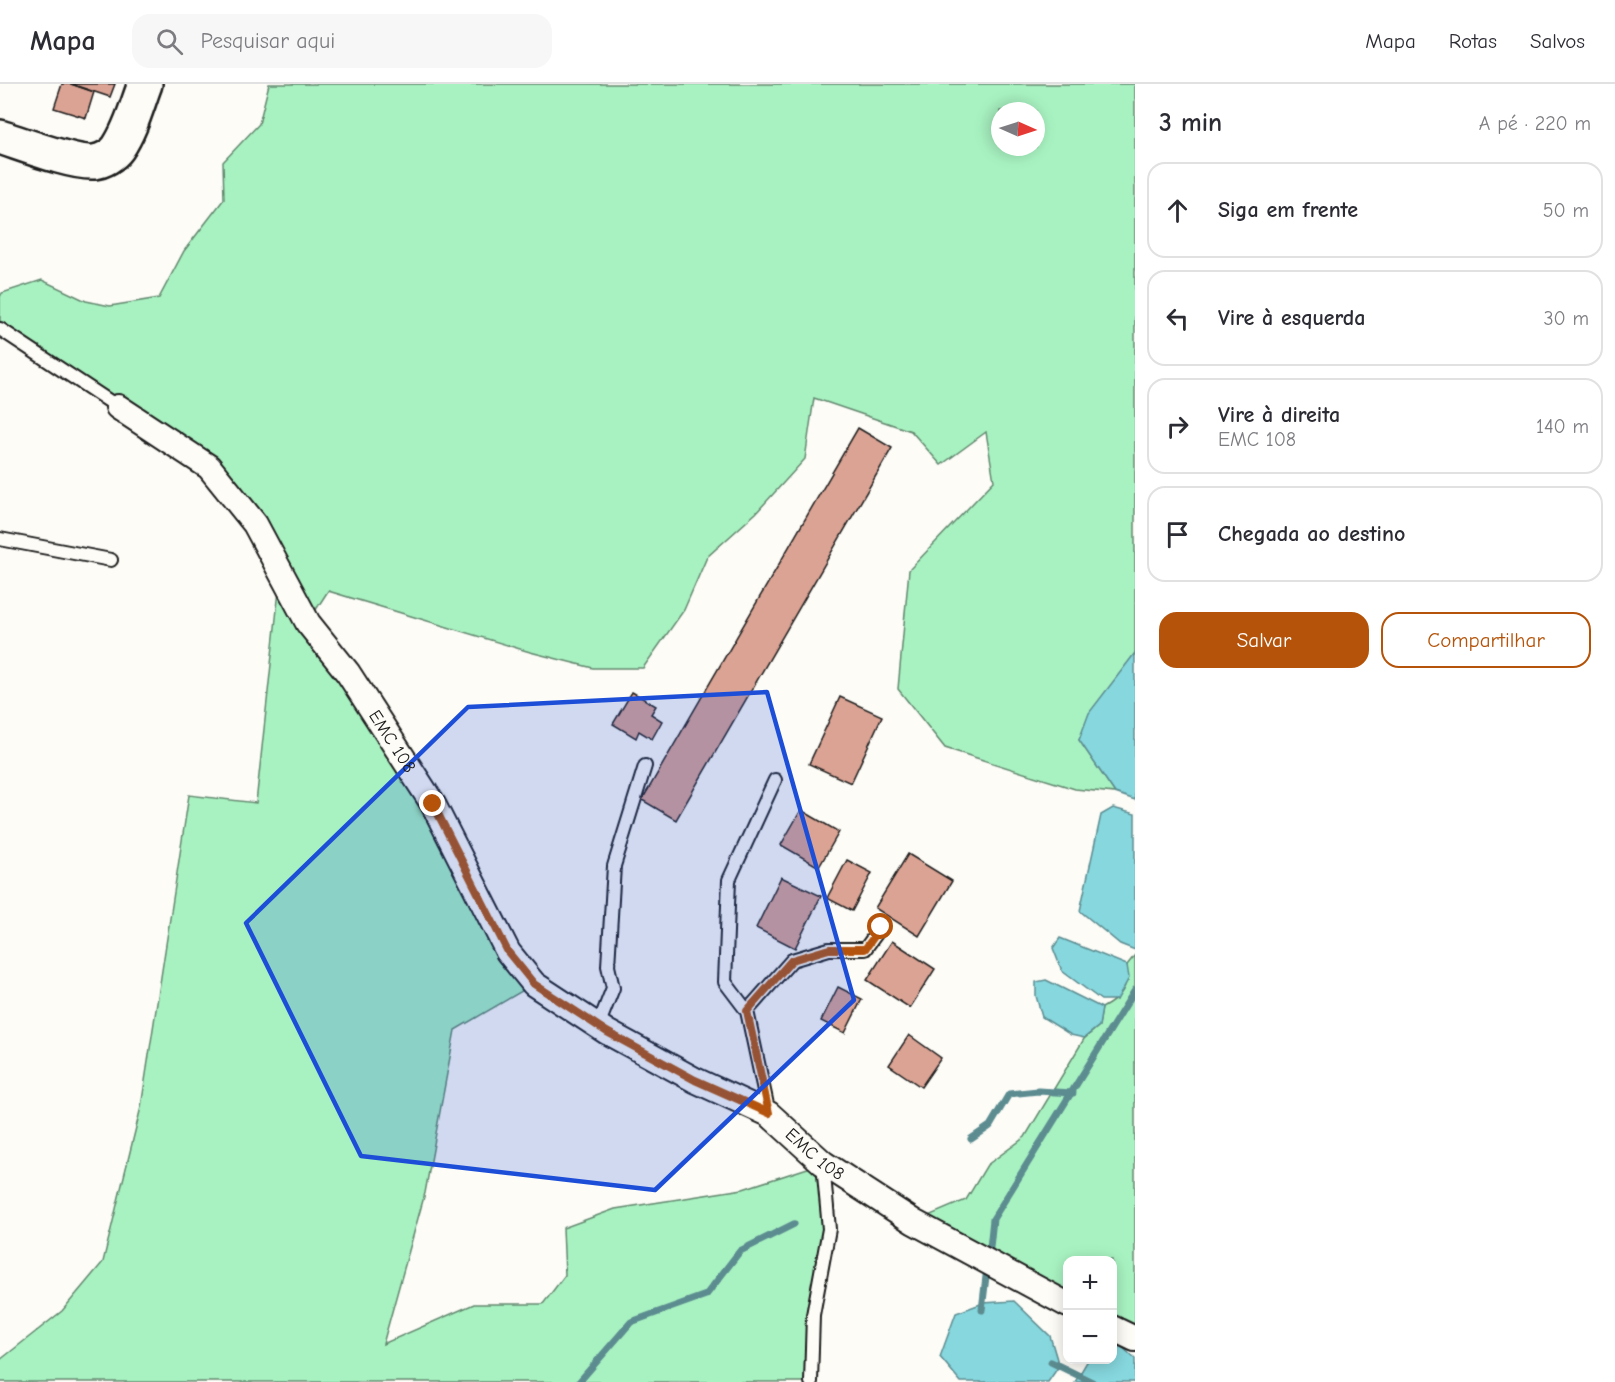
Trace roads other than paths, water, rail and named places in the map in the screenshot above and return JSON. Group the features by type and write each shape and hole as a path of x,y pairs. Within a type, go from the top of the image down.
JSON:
{"street":[{"path":"0,137 76,161 94,162 106,159 117,150 129,128 145,84"},
{"name":"EMC 108","path":"118,408 209,467 255,524 308,622 348,672 433,804 508,952 534,984 598,1026 695,1080 769,1113 823,1163 914,1222 1063,1302"},
{"path":"1117,1330 1135,1339"}],"lane":[{"path":"0,329 118,408"},
{"path":"0,539 111,560"},
{"path":"598,1026 614,988 608,966 614,866 645,766"},
{"path":"769,1113 747,1011 725,982 729,880 776,780"},
{"path":"747,1011 792,960 829,949 865,949 881,927"},
{"path":"811,1382 813,1315 829,1229 823,1163"}],"water":[{"path":"1135,653 1135,800 1115,793 1079,740 1089,713"},
{"path":"1113,808 1135,814 1135,950 1120,944 1080,911 1101,815"},
{"path":"1060,938 1127,965 1129,978 1117,1000 1101,1000 1062,971 1053,948"},
{"path":"1046,980 1102,1008 1099,1026 1084,1038 1071,1035 1042,1017 1036,996 1036,982"},
{"path":"1014,1301 1050,1336 1059,1366 1048,1382 961,1382 940,1357 956,1313 983,1303"},
{"path":"1117,1346 1121,1346 1135,1359 1135,1382 1075,1382 1086,1364 1117,1364"}],"waterway":[{"path":"989,1257 993,1219 1135,990"},
{"path":"971,1139 990,1126 1009,1094 1038,1091 1073,1093"},
{"path":"579,1382 631,1322 706,1295 740,1251 794,1224"},
{"path":"982,1310 987,1268"},
{"path":"1051,1362 1092,1382"}]}
